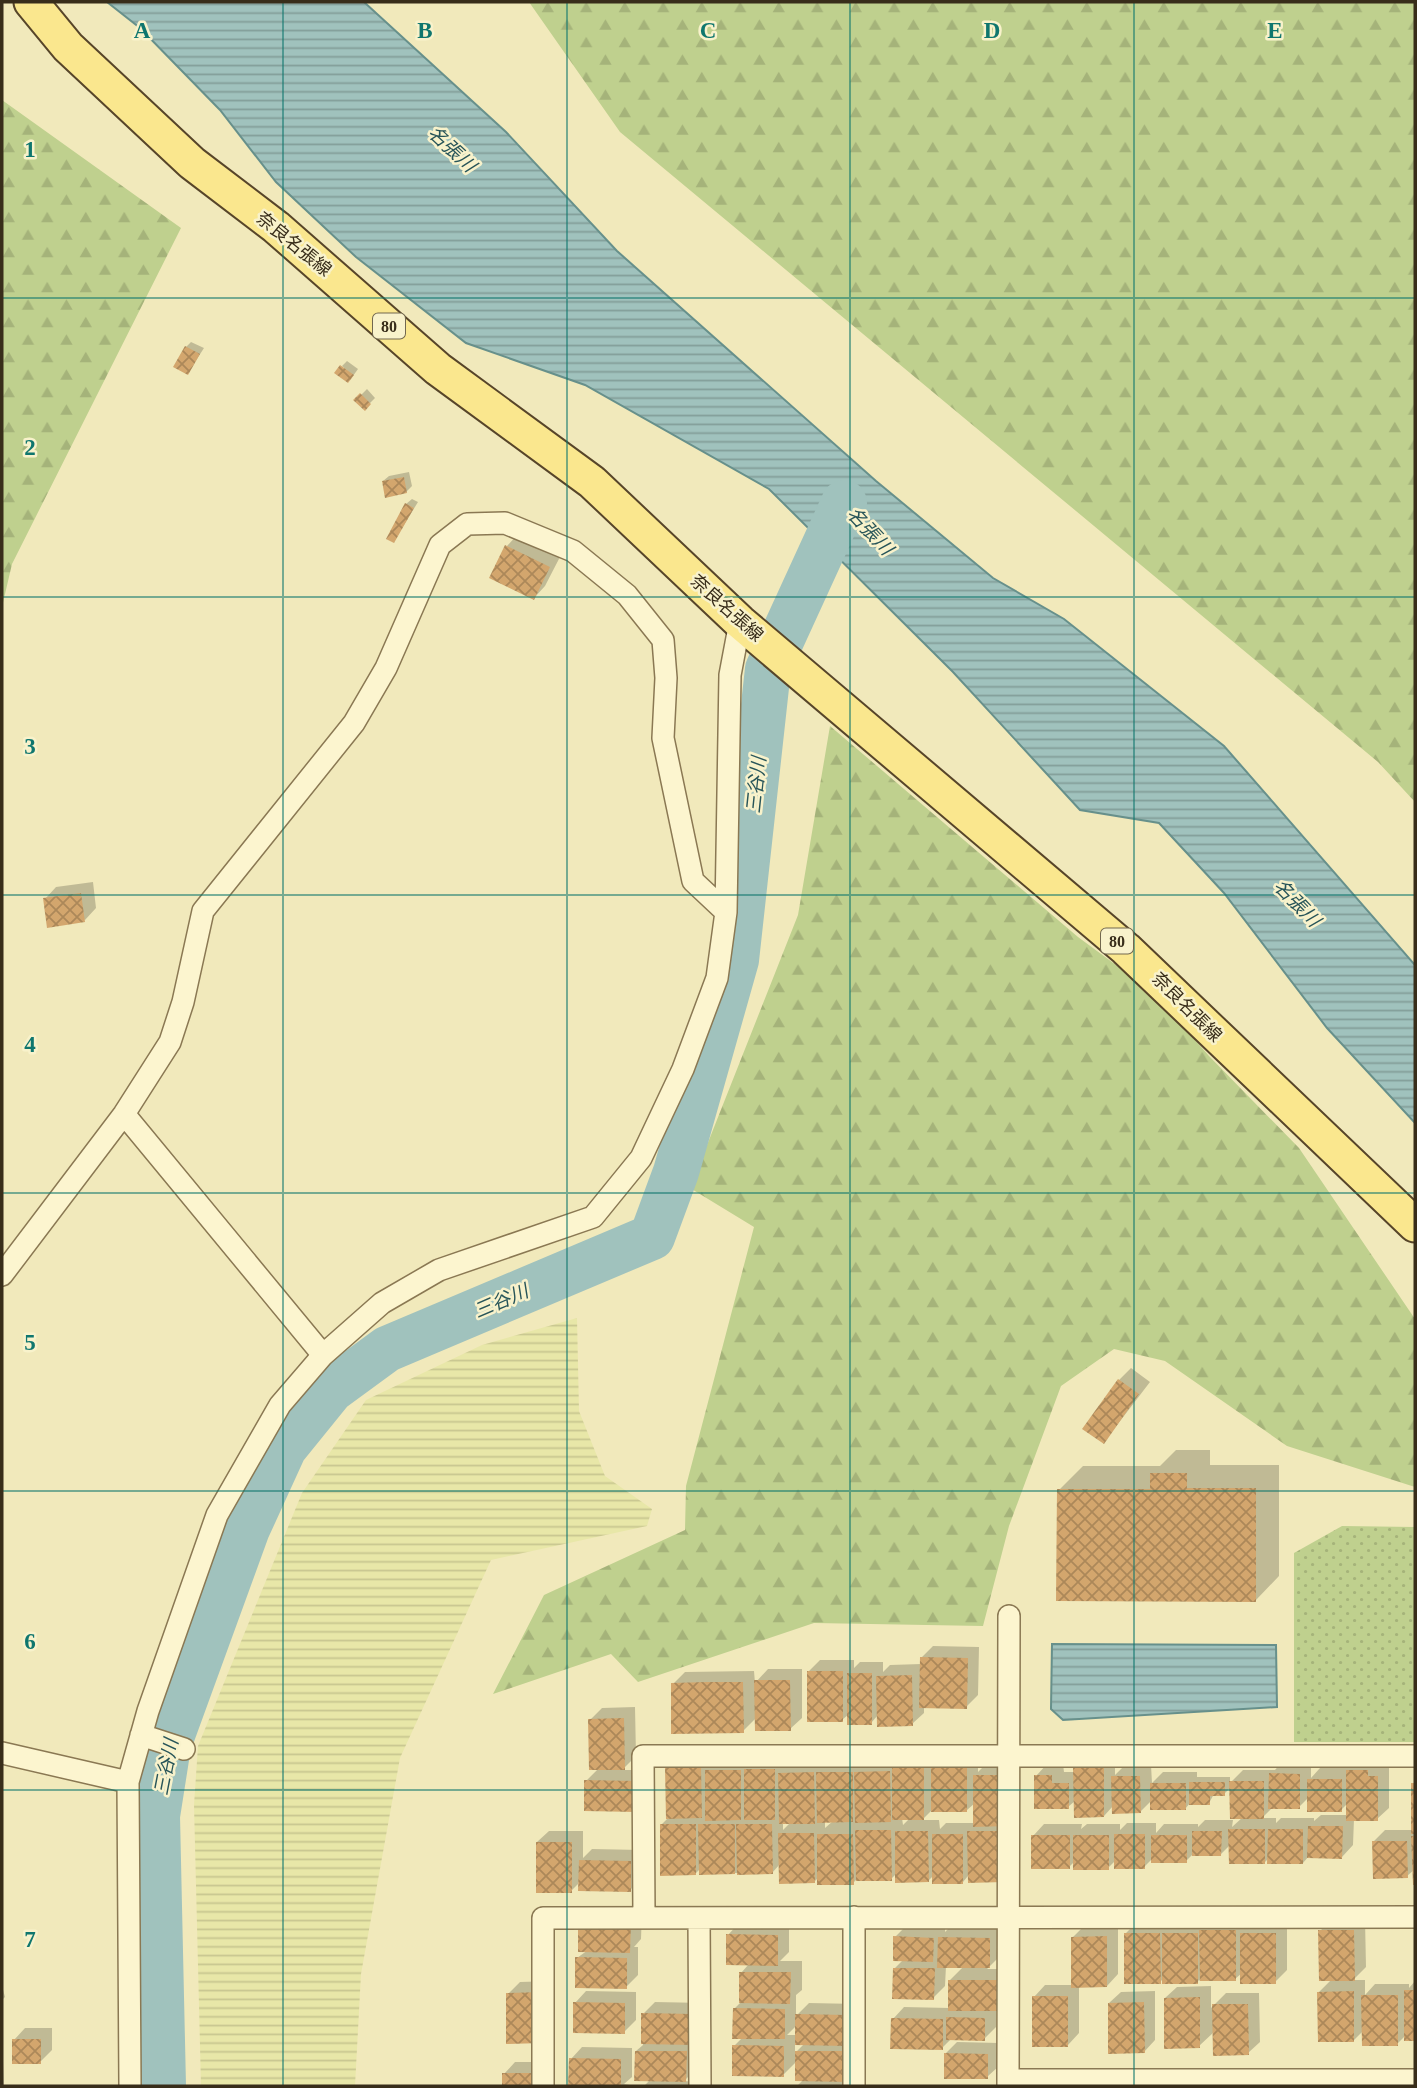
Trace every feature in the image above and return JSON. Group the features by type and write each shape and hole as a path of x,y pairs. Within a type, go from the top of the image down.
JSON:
{"main road":[{"name":"奈良名張線","path":"31,2 68,47 192,163 276,227 438,369 592,482 749,629 1153,973 1216,1037 1415,1225"}],"street":[{"path":"2,1275 124,1114 170,1042 183,1002 203,911 354,723 386,668 440,545 467,524 505,523 573,551 627,595 663,640 666,678 663,738 693,881 726,912"},
{"path":"130,2086 128,1782 217,1515 280,1405 323,1355 382,1303 439,1270 593,1217 641,1158 683,1069 717,978 726,912 730,675 749,629"},
{"path":"124,1114 323,1355"},
{"path":"1009,1616 1008,2083 1415,2080"},
{"path":"142,1735 181,1747"},
{"path":"2,1753 128,1782"},
{"path":"644,1917 643,1756 1415,1756"},
{"path":"854,1917 854,2086"},
{"path":"543,2086 542,1918 1415,1917"},
{"path":"699,1918 700,2086"}],"shaded area":[{"path":"577,1318 579,1411 605,1476 652,1509 647,1526 491,1560 400,1758 361,1974 355,2086 201,2086 194,1805 198,1746 302,1493 366,1400 482,1345"}],"green space":[{"path":"529,2 1415,2 1415,802 1378,762 620,132"},
{"path":"2,100 181,228 12,564 2,607"},
{"path":"830,726 1078,937 1154,993 1209,1056 1299,1148 1415,1319 1415,1487 1287,1446 1165,1361 1114,1349 1061,1386 1009,1526 983,1626 814,1623 638,1682 611,1654 493,1694 544,1595 685,1530 686,1486 754,1227 690,1188 798,915"},
{"path":"1342,1526 1415,1527 1415,1742 1294,1742 1294,1553"}],"water":[{"name":"名張川","path":"107,2 364,2 506,132 617,251 876,481 993,578 1064,619 1224,746 1415,965 1415,1123 1327,1028 1224,893 1159,823 1080,810 953,672 769,489 585,385 466,343 356,257 276,182 220,110 140,28"},
{"path":"1052,1644 1276,1645 1277,1707 1063,1720 1051,1709"}],"building":[{"path":"185,346 200,354 188,375 173,367"},
{"path":"340,365 354,375 348,383 334,373"},
{"path":"360,393 371,404 365,411 353,400"},
{"path":"404,477 407,493 385,498 382,481"},
{"path":"405,503 414,508 394,543 386,539"},
{"path":"505,545 550,567 534,600 489,578"},
{"path":"81,893 85,922 47,928 43,898"},
{"path":"1118,1379 1139,1394 1104,1444 1082,1429"},
{"path":"1150,1473 1187,1473 1187,1488 1256,1488 1256,1602 1056,1601 1057,1489 1150,1489"},
{"path":"920,1657 968,1658 967,1709 919,1708"},
{"path":"807,1671 843,1671 843,1722 807,1722"},
{"path":"847,1673 872,1673 872,1725 847,1725"},
{"path":"912,1675 913,1726 877,1727 876,1676"},
{"path":"754,1680 790,1680 791,1731 755,1731"},
{"path":"743,1682 744,1733 671,1734 671,1683"},
{"path":"624,1718 625,1770 589,1770 588,1719"},
{"path":"931,1761 967,1761 967,1812 931,1812"},
{"path":"892,1764 924,1764 924,1820 892,1820"},
{"path":"701,1767 702,1818 666,1819 665,1768"},
{"path":"1073,1767 1104,1767 1104,1817 1074,1818"},
{"path":"744,1769 775,1769 775,1820 744,1820"},
{"path":"705,1770 741,1770 741,1820 705,1821"},
{"path":"1346,1770 1368,1770 1368,1776 1378,1776 1378,1821 1346,1821"},
{"path":"890,1771 891,1822 855,1823 854,1772"},
{"path":"814,1772 815,1824 779,1824 778,1773"},
{"path":"816,1772 853,1772 853,1822 817,1823"},
{"path":"1269,1773 1300,1774 1300,1809 1268,1809"},
{"path":"973,1775 1009,1775 1009,1826 973,1827"},
{"path":"1034,1775 1052,1775 1052,1783 1069,1783 1069,1809 1034,1809"},
{"path":"1111,1776 1140,1776 1141,1813 1112,1814"},
{"path":"1307,1779 1342,1779 1342,1812 1307,1812"},
{"path":"584,1780 636,1781 636,1812 584,1811"},
{"path":"1229,1781 1264,1781 1264,1819 1230,1819"},
{"path":"1189,1782 1225,1782 1225,1796 1210,1796 1210,1805 1189,1805"},
{"path":"1150,1783 1186,1783 1186,1810 1150,1810"},
{"path":"1411,1783 1415,1783 1415,1834 1411,1834"},
{"path":"660,1824 696,1824 696,1875 660,1876"},
{"path":"698,1824 735,1824 735,1874 699,1875"},
{"path":"736,1824 772,1824 773,1874 737,1875"},
{"path":"1308,1826 1343,1826 1342,1859 1307,1858"},
{"path":"1228,1829 1265,1829 1265,1864 1229,1864"},
{"path":"1268,1829 1303,1829 1303,1864 1267,1864"},
{"path":"855,1830 891,1830 892,1881 856,1881"},
{"path":"895,1831 928,1831 929,1882 895,1883"},
{"path":"967,1831 1004,1831 1004,1882 968,1883"},
{"path":"1192,1831 1222,1831 1221,1856 1192,1856"},
{"path":"778,1833 814,1833 815,1883 779,1884"},
{"path":"817,1834 853,1834 854,1885 817,1885"},
{"path":"932,1834 963,1834 963,1884 932,1884"},
{"path":"1114,1834 1145,1834 1145,1869 1114,1869"},
{"path":"1031,1835 1070,1835 1070,1869 1031,1869"},
{"path":"1073,1835 1109,1835 1109,1870 1073,1870"},
{"path":"1151,1835 1187,1835 1187,1863 1151,1863"},
{"path":"1411,1836 1415,1836 1415,1885 1413,1885"},
{"path":"1372,1841 1407,1841 1408,1878 1373,1879"},
{"path":"536,1842 572,1842 572,1893 536,1893"},
{"path":"579,1860 631,1861 631,1892 578,1891"},
{"path":"578,1921 631,1922 630,1953 578,1952"},
{"path":"1199,1930 1236,1930 1236,1981 1200,1981"},
{"path":"1318,1930 1354,1930 1355,1981 1319,1981"},
{"path":"1124,1933 1160,1933 1161,1984 1124,1984"},
{"path":"1162,1933 1198,1933 1198,1984 1162,1984"},
{"path":"1240,1933 1276,1933 1276,1984 1240,1984"},
{"path":"726,1934 778,1935 778,1966 726,1965"},
{"path":"893,1936 934,1938 933,1962 893,1961"},
{"path":"1107,1936 1107,1987 1071,1988 1071,1937"},
{"path":"938,1937 990,1938 990,1968 937,1968"},
{"path":"575,1957 627,1958 627,1989 575,1988"},
{"path":"893,1968 935,1968 934,2000 892,1999"},
{"path":"739,1972 791,1972 790,2004 739,2003"},
{"path":"948,1980 1001,1980 1000,2011 948,2011"},
{"path":"1404,1990 1415,1990 1415,2041 1404,2041"},
{"path":"1354,1991 1354,2042 1318,2042 1317,1992"},
{"path":"542,1992 543,2043 506,2044 506,1993"},
{"path":"1361,1995 1398,1995 1398,2046 1362,2046"},
{"path":"1032,1996 1068,1996 1068,2047 1032,2047"},
{"path":"1200,1997 1200,2048 1164,2049 1164,1998"},
{"path":"573,2002 625,2003 625,2034 573,2033"},
{"path":"1144,2002 1145,2053 1108,2054 1108,2003"},
{"path":"1212,2004 1248,2004 1249,2055 1213,2056"},
{"path":"733,2008 785,2009 785,2039 732,2039"},
{"path":"641,2013 694,2014 693,2045 641,2044"},
{"path":"795,2014 847,2015 847,2046 795,2045"},
{"path":"946,2017 985,2018 985,2041 946,2040"},
{"path":"891,2018 943,2019 943,2050 890,2049"},
{"path":"12,2039 41,2039 41,2064 12,2064"},
{"path":"732,2045 784,2046 784,2077 732,2076"},
{"path":"635,2051 687,2051 686,2082 634,2081"},
{"path":"795,2051 847,2051 847,2082 795,2081"},
{"path":"944,2053 988,2054 988,2079 944,2079"},
{"path":"569,2058 621,2059 621,2086 568,2086"},
{"path":"502,2073 538,2073 538,2086 502,2086"}],"waterway":[{"name":"三谷川","path":"163,2086 157,1816 168,1746 247,1529 284,1448 331,1390 387,1349 652,1237 676,1172 736,960 768,669 844,503"}]}
